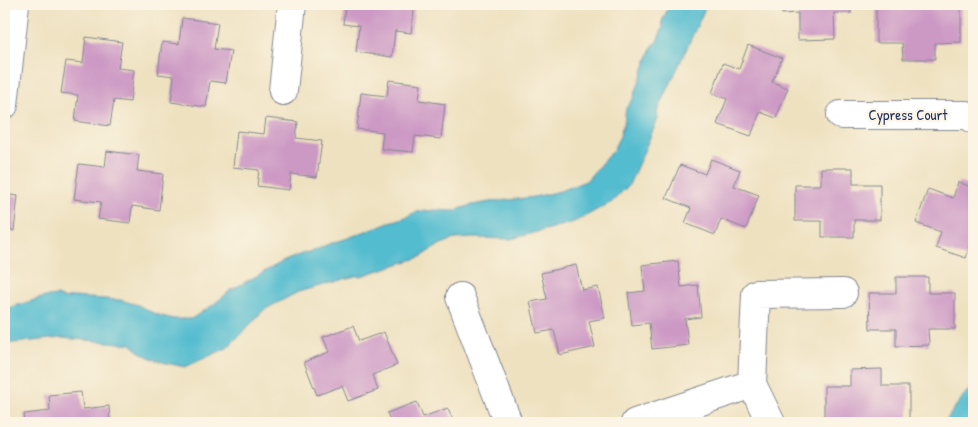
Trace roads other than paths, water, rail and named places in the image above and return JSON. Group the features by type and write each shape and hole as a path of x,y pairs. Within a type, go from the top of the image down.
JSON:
{"lane":[{"path":"4,105 15,4"},
{"path":"283,91 292,4"},
{"name":"Cypress Court","path":"841,115 967,115 974,119"},
{"path":"771,423 752,384 756,294 843,293"},
{"path":"460,297 508,423"},
{"path":"635,423 752,384"}],"water":[{"path":"670,4 707,4 657,113 658,119 629,185 612,202 574,222 511,239 455,239 441,244 421,257 361,276 298,292 264,310 227,348 185,367 153,359 131,344 62,338 13,343 4,341 4,309 45,297 120,300 173,319 191,319 213,305 231,290 282,262 416,212 453,211 472,205 534,197 560,191 586,181 613,150 621,134 626,108 633,99 652,47 663,27 662,21"},
{"path":"974,385 974,423 944,423 965,394"}]}
